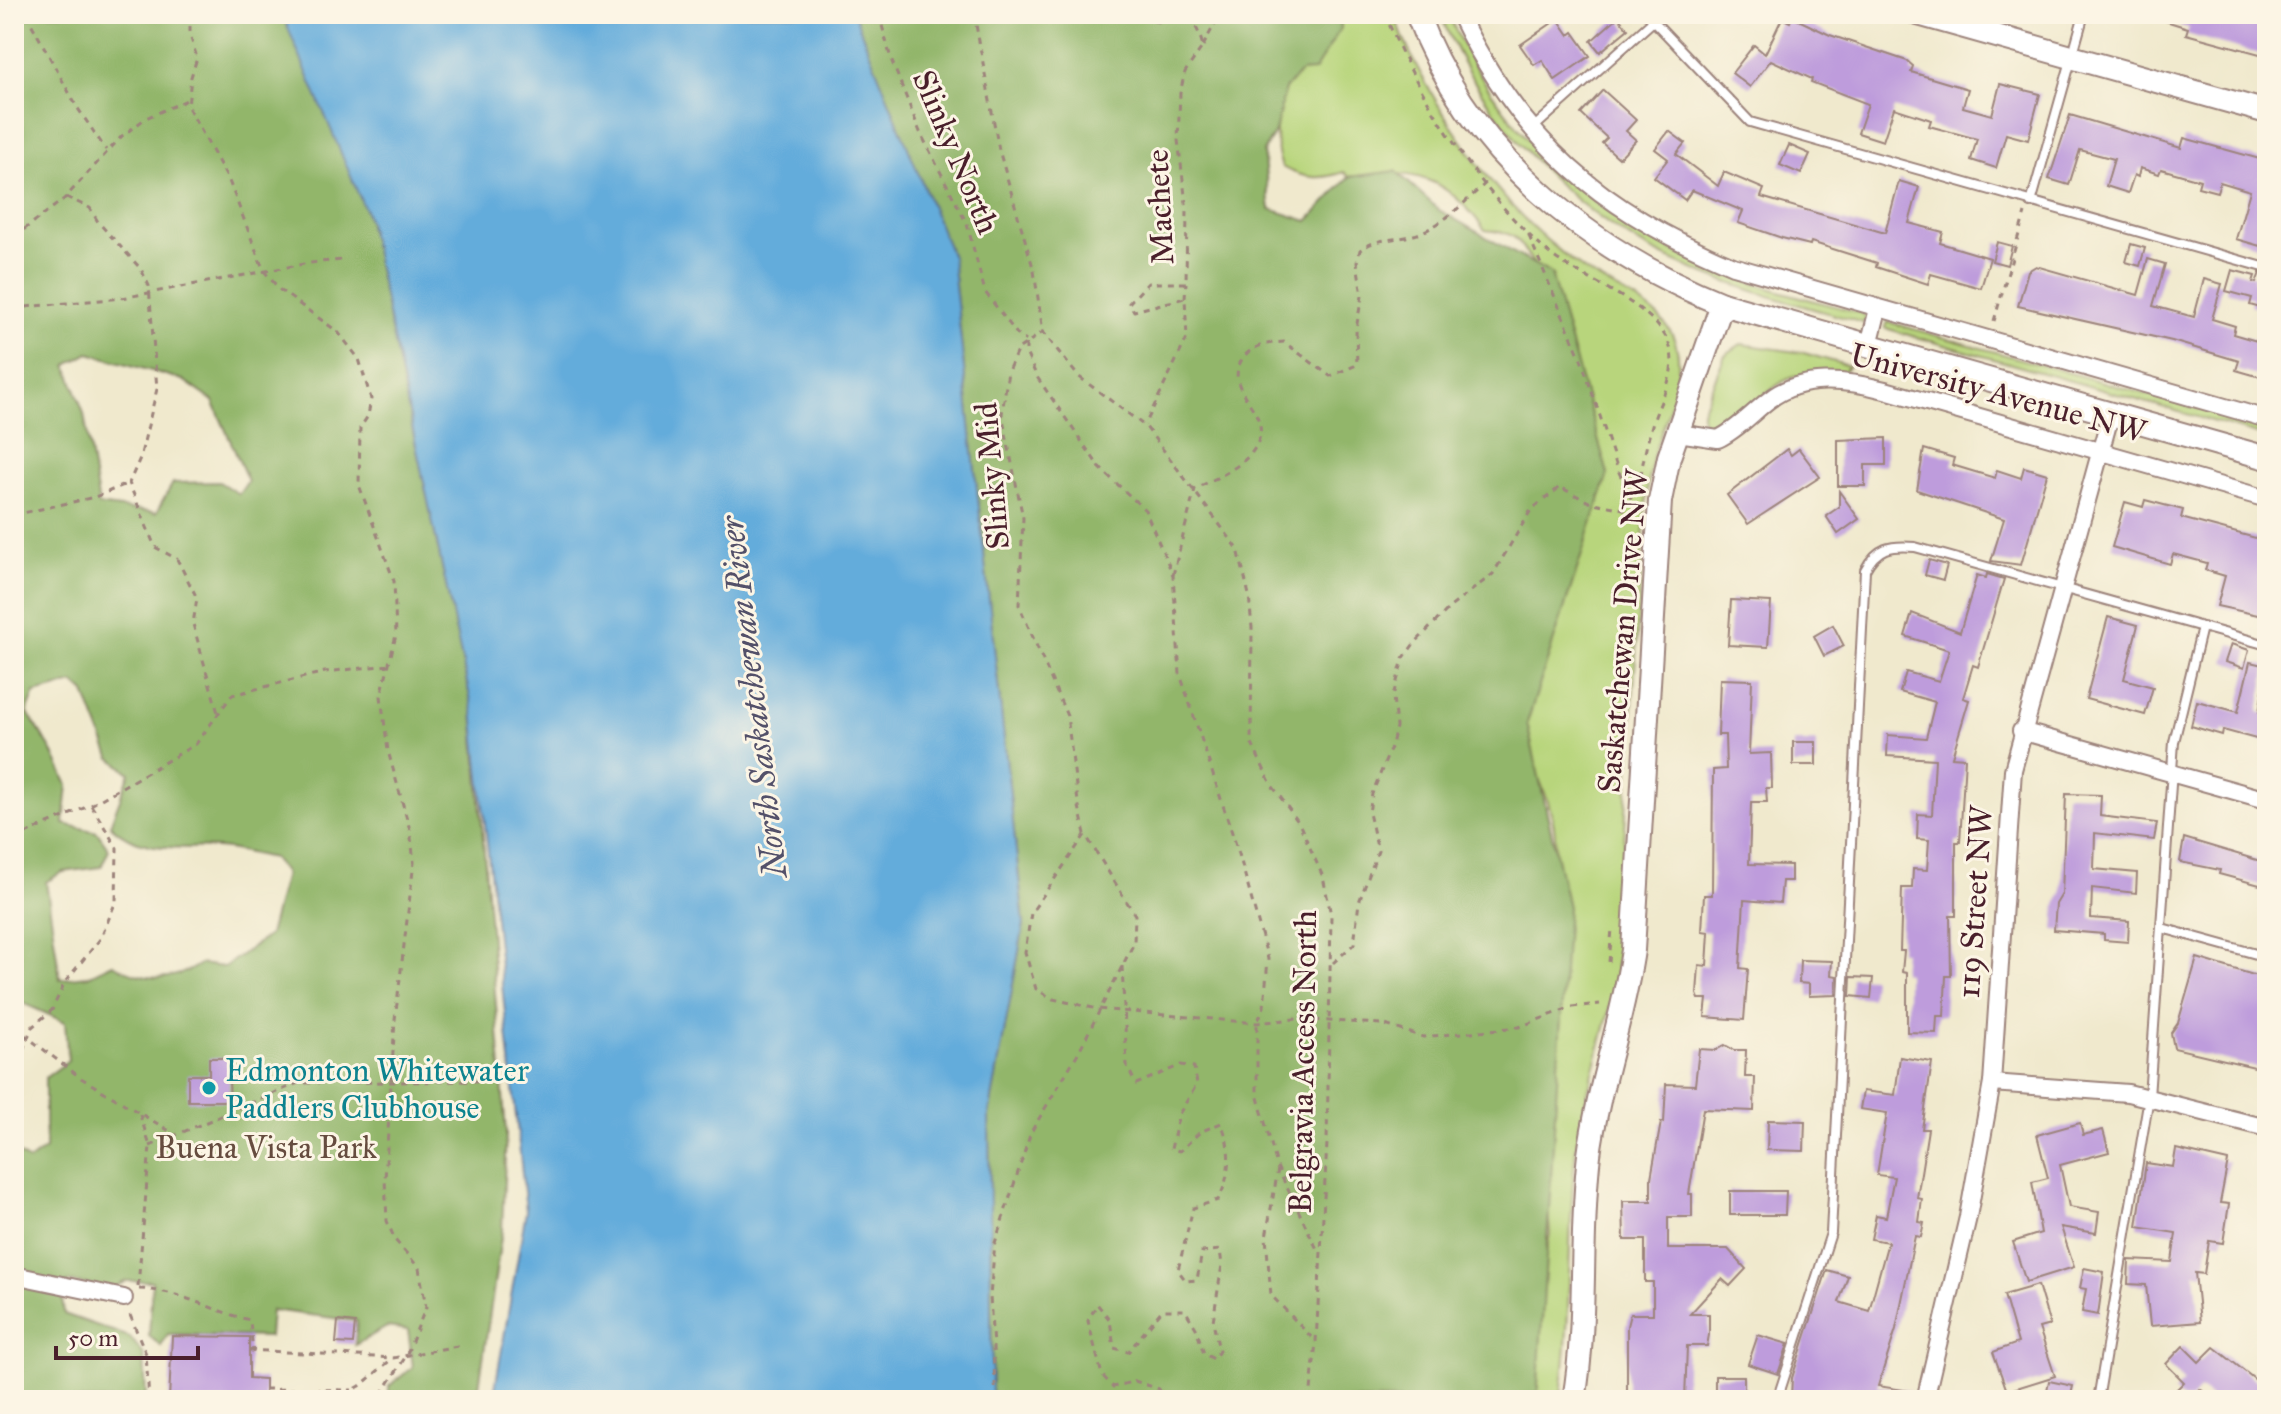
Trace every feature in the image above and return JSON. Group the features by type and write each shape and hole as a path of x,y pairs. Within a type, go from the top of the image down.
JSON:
{"street":[{"path":"1417,14 1447,77 1516,171 1561,213 1607,247 1647,271 1722,304"},
{"path":"1459,14 1485,66 1531,129"},
{"path":"1918,14 2267,112"},
{"name":"University Avenue NW","path":"1531,129 1583,181 1626,214 1675,242 1733,266 2267,419"},
{"name":"University Avenue NW","path":"1722,304 2267,458"},
{"name":"Saskatchewan Drive NW","path":"1574,1400 1585,1308 1589,1154 1625,1004 1633,950 1660,501 1678,433 1722,304"},
{"name":"University Avenue NW","path":"1869,345 1878,309"},
{"name":"University Avenue NW","path":"1678,433 1718,439 1783,392 1808,383 1838,381 1885,390 2267,499"},
{"name":"119 Street NW","path":"1925,1400 1968,1217 1992,1083 2008,812 2021,731 2111,413"},
{"path":"2021,731 2267,800"},
{"path":"1992,1083 2149,1097 2267,1128"},
{"path":"14,1275 131,1294"}],"lane":[{"path":"1531,129 1650,18 1661,14"},
{"path":"2030,202 2084,14"},
{"path":"1650,18 1750,122 2267,268"},
{"path":"1777,1400 1831,1233 1865,570 1873,555 1889,545 1915,547 2267,645"},
{"path":"2098,1400 2149,1097 2174,742 2202,627"},
{"path":"2162,928 2267,957"}],"path":[{"path":"26,14 77,107 106,150"},
{"path":"190,14 190,35 197,58 188,107 229,181 264,271 280,290 338,332 359,359 371,399 368,416 360,428 359,485 394,581 396,635 381,696 388,751 410,830 414,862 400,968 385,1179 387,1221 395,1240 419,1268 426,1307 406,1356 378,1400"},
{"name":"Slinky North","path":"879,14 891,59 920,132 950,184 971,233 985,292 1026,341"},
{"path":"948,14 975,16 999,150 1034,271 1043,332 1026,341 1026,353 1037,377 1100,468 1145,510 1173,575"},
{"path":"1144,14 1151,21 1161,23 1179,15 1187,18 1196,24 1203,46"},
{"name":"Machete","path":"1144,426 1187,338 1185,298 1146,311 1134,311 1129,307 1133,295 1148,283 1186,283 1187,211 1178,140 1180,93 1185,72 1220,14"},
{"path":"1385,14 1416,81 1486,183 1527,232 1566,267 1639,310 1669,343 1670,378 1652,426 1640,480 1638,512"},
{"path":"14,237 66,197 106,150 146,118 189,100"},
{"path":"1321,1256 1278,1169 1257,1094 1257,1023 1264,1007 1268,959 1239,854 1180,674 1173,575 1195,489 1240,463 1255,448 1260,434 1259,423 1242,395 1236,376 1245,355 1257,347 1284,342 1330,376 1357,365 1356,329 1362,296 1357,262 1360,250 1370,243 1412,235 1439,224 1486,183"},
{"path":"14,515 95,497 129,483 140,458 157,389 149,291 141,269 98,222 90,208 66,197"},
{"path":"1989,340 2030,202"},
{"path":"1527,232 1581,359 1618,470 1638,512"},
{"path":"14,308 122,298 264,271 344,260"},
{"path":"1185,298 1186,283"},
{"name":"Belgravia Access North","path":"1043,332 1078,376 1144,426 1238,549 1249,595 1252,628 1251,742 1271,784 1299,823 1323,877 1331,915 1330,1021 1321,1256 1310,1400"},
{"name":"Slinky Mid","path":"996,1400 990,1296 995,1243 1031,1132 1078,1053 1134,943 1135,915 1085,834 1067,716 1019,605 1023,518 1002,414 1008,371 1026,341"},
{"path":"129,483 155,547 177,559 197,598 193,624 218,713"},
{"path":"1331,964 1354,944 1359,902 1378,851 1369,813 1372,794 1396,727 1393,696 1396,677 1413,645 1458,599 1493,574 1531,510 1554,490 1560,487 1589,502 1638,512"},
{"path":"14,619 19,712 14,776"},
{"path":"14,839 91,805 196,744 232,695 325,672 390,665"},
{"path":"14,1073 32,1027 52,1010 65,982 101,938 116,901 117,848 91,805"},
{"path":"1085,834 1031,913 1025,952 1036,989 1053,999 1098,1009 1257,1023 1294,1019 1382,1024 1423,1037 1447,1036 1478,1028 1519,1027 1572,1007 1604,1004 1600,1018"},
{"path":"1607,975 1613,916"},
{"path":"1122,965 1127,1010 1127,1066 1136,1084 1181,1065 1194,1067 1197,1084 1179,1114 1171,1149 1180,1151 1200,1132 1221,1123 1228,1138 1227,1184 1218,1200 1193,1208 1178,1270 1186,1281 1197,1280 1202,1252 1220,1250 1222,1265 1213,1321 1219,1351 1214,1359 1204,1354 1196,1328 1185,1310 1162,1310 1128,1352 1114,1348 1110,1320 1097,1304 1088,1321 1102,1375 1113,1387 1135,1381 1159,1389 1164,1400"},
{"path":"14,1027 81,1078 173,1133"},
{"path":"150,1146 173,1133 226,1116 298,1083 484,1081"},
{"path":"139,1111 150,1146 131,1294 146,1354 149,1400"},
{"path":"1278,1169 1266,1237 1271,1295 1316,1342"},
{"path":"131,1294 187,1296 218,1312 250,1320 253,1328 251,1351 393,1358 463,1345"},
{"path":"335,1400 393,1358"},
{"path":"265,1389 352,1390"}],"green space":[{"name":"Buena Vista Park","path":"14,14 291,14 366,212 473,711 506,1133 502,1231 477,1400 389,1400 389,1386 413,1367 408,1330 387,1327 355,1345 357,1321 271,1310 269,1337 168,1334 161,1346 149,1336 152,1281 126,1281 113,1288 68,1282 62,1298 64,1314 130,1337 144,1355 146,1400 14,1400 14,1151 29,1161 45,1149 45,1078 68,1061 65,1022 14,999","holes":["89,353 183,380 213,401 248,481 239,494 219,482 173,483 156,513 99,505 84,414 67,365","74,683 85,693 110,757 130,773 110,825 134,841 160,847 224,849 273,858 285,874 269,935 224,967 200,964 179,974 157,978 135,974 113,964 88,976 60,979 46,882 63,872 101,867 109,849 97,832 64,824 68,785 51,749 27,712 35,693"]},
{"path":"854,14 1339,14 1341,28 1314,71 1301,72 1285,89 1275,132 1263,152 1270,209 1308,221 1349,177 1396,171 1439,210 1551,274 1608,474 1527,723 1568,907 1537,1400 992,1400 989,1115 1024,924 952,257"},
{"path":"1339,14 1394,14 1429,89 1494,186 1528,223 1565,255 1596,278 1650,310 1670,331 1676,345 1678,373 1672,402 1653,457 1645,512 1616,970 1576,1149 1567,1337 1560,1400 1515,1400 1550,1234 1546,1183 1547,898 1555,837 1548,801 1507,718 1537,296 1553,275 1538,267 1514,237 1485,230 1456,197 1426,180 1392,174 1349,177 1344,172 1312,177 1282,167 1276,127 1281,96 1297,72 1341,28"},
{"path":"1440,14 1448,14 1492,94 1520,130 1551,163 1621,220 1701,264 1761,286 1864,314 1866,320 1863,323 1714,278 1667,258 1595,214 1531,157 1504,124 1479,89"},
{"path":"1888,322 2267,428 2267,437 1885,328"},
{"path":"1741,344 1804,353 1849,366 1843,372 1821,372 1786,380 1739,416 1720,427 1711,428 1702,420 1702,411 1725,355"}],"water":[{"name":"North Saskatchewan River","path":"282,14 854,14 952,257 1024,924 989,1115 992,1400 493,1400 526,1211 473,711 366,212"}],"building":[{"path":"2156,14 2267,14 2267,56 2186,34 2188,28 2156,18"},
{"path":"1618,17 1628,29 1600,52 1591,41"},
{"path":"1792,17 1830,35 1907,61 1913,66 1911,72 1968,89 1963,107 1992,115 2000,84 2040,94 2028,140 2006,134 1996,168 1971,160 1977,139 1929,126 1931,120 1894,108 1883,141 1858,133 1868,104 1811,82 1812,79 1771,60 1750,87 1732,73 1754,45 1765,54 1782,18 1790,22"},
{"path":"1558,19 1569,35 1573,32 1590,56 1555,80 1542,60 1534,65 1520,45"},
{"path":"1603,90 1636,120 1626,131 1636,140 1619,158 1602,143 1607,138 1581,114"},
{"path":"2070,115 2181,148 2184,138 2267,161 2267,192 2263,207 2267,209 2267,221 2260,246 2236,239 2250,191 2220,182 2217,192 2198,187 2200,180 2161,169 2159,174 2140,168 2128,193 2106,186 2114,159 2080,150 2069,185 2049,179"},
{"path":"1669,131 1685,143 1676,154 1718,186 1724,172 1764,189 1761,197 1885,233 1899,181 1919,187 1909,223 1943,232 1940,243 1990,258 1981,288 1931,274 1928,284 1876,267 1877,263 1811,242 1810,245 1782,238 1738,223 1743,211 1692,190 1685,200 1654,177 1668,159 1655,149"},
{"path":"1789,145 1810,154 1801,174 1780,165"},
{"path":"1997,242 2012,246 2007,265 1992,261"},
{"path":"2131,244 2145,248 2140,266 2126,262"},
{"path":"2148,259 2165,264 2153,306 2194,317 2204,279 2222,284 2212,319 2235,326 2233,334 2267,344 2267,379 2236,370 2239,361 2172,341 2018,306 2028,271 2036,266 2138,295"},
{"path":"2232,270 2255,276 2253,282 2256,283 2260,273 2267,275 2267,310 2250,305 2252,298 2226,291"},
{"path":"1886,438 1886,465 1865,465 1865,486 1838,486 1838,440"},
{"path":"1787,449 1791,455 1799,449 1820,477 1748,524 1727,495"},
{"path":"1924,449 1954,458 1952,465 1995,478 1997,470 2021,478 2024,467 2047,474 2021,565 1991,561 2004,519 1917,490"},
{"path":"1839,491 1859,519 1838,534 1826,516 1839,507"},
{"path":"2145,500 2183,510 2181,518 2267,541 2267,617 2217,606 2225,576 2205,570 2207,563 2173,554 2170,564 2112,547 2125,502 2143,507"},
{"path":"1929,560 1947,565 1943,580 1925,575"},
{"path":"1987,574 2004,579 1978,667 1973,665 1963,698 1969,700 1952,757 1965,758 1960,842 1956,842 1956,916 1950,916 1951,976 1946,976 1944,1016 1937,1016 1936,1033 1907,1032 1907,973 1902,972 1904,951 1900,951 1902,888 1912,888 1913,869 1927,870 1929,840 1917,839 1918,814 1932,815 1935,759 1887,756 1888,735 1926,738 1935,702 1900,692 1906,672 1939,681 1949,650 1905,636 1912,613 1960,632 1977,575 1986,578"},
{"path":"1731,600 1771,602 1768,647 1728,645"},
{"path":"2108,617 2138,625 2124,679 2153,687 2145,715 2086,699"},
{"path":"1833,625 1844,646 1824,656 1814,636"},
{"path":"2231,644 2249,650 2244,668 2225,662"},
{"path":"2250,662 2267,666 2259,712 2267,714 2267,742 2223,730 2222,735 2191,726 2197,701 2238,712"},
{"path":"1720,679 1752,680 1749,754 1771,753 1772,788 1766,788 1767,802 1751,802 1749,864 1791,865 1791,881 1782,881 1780,903 1744,900 1740,968 1748,969 1744,1020 1705,1017 1707,999 1699,999 1697,994 1699,965 1707,966 1709,932 1702,931 1704,895 1712,895 1713,770 1726,769 1725,735 1718,735"},
{"path":"1793,742 1816,742 1816,765 1793,765"},
{"path":"2066,794 2101,795 2100,816 2157,823 2154,840 2095,833 2094,869 2137,873 2136,893 2092,888 2091,918 2129,921 2128,942 2104,940 2104,934 2054,930 2056,904 2062,894"},
{"path":"2184,838 2267,863 2267,887 2219,874 2220,870 2180,862"},
{"path":"2197,958 2267,979 2267,1070 2174,1048 2171,1033 2178,1023"},
{"path":"1800,960 1832,961 1831,975 1837,976 1836,995 1809,996 1809,984 1799,983"},
{"path":"1851,977 1873,978 1871,998 1850,996"},
{"path":"1725,1045 1734,1050 1746,1050 1745,1077 1755,1077 1754,1111 1703,1109 1689,1194 1692,1194 1692,1217 1668,1217 1668,1249 1728,1249 1746,1269 1730,1286 1722,1279 1690,1314 1709,1314 1709,1335 1707,1346 1687,1346 1685,1400 1627,1400 1627,1326 1630,1314 1653,1314 1653,1282 1645,1282 1645,1240 1624,1240 1623,1201 1651,1201 1651,1178 1661,1122 1664,1123 1666,1084 1695,1085 1699,1049 1716,1050"},
{"path":"1900,1057 1932,1062 1922,1129 1928,1129 1917,1198 1922,1199 1919,1222 1924,1223 1921,1237 1915,1236 1896,1329 1878,1386 1910,1391 1909,1400 1791,1397 1792,1378 1827,1270 1848,1276 1839,1302 1869,1311 1888,1242 1871,1239 1876,1215 1886,1217 1894,1177 1877,1175 1887,1113 1860,1109 1863,1091 1895,1095"},
{"name":"Edmonton Whitewater Paddlers Clubhouse","path":"209,1058 228,1058 230,1101 188,1101 188,1075 209,1075"},
{"path":"1768,1120 1805,1121 1804,1151 1767,1150"},
{"path":"2080,1123 2083,1135 2103,1130 2109,1152 2060,1165 2069,1207 2099,1212 2096,1233 2061,1227 2074,1267 2026,1282 2013,1242 2041,1233 2032,1182 2048,1178 2037,1135"},
{"path":"2176,1149 2228,1161 2220,1203 2229,1204 2223,1243 2209,1241 2204,1274 2195,1273 2200,1322 2150,1326 2146,1285 2128,1284 2129,1260 2172,1262 2176,1233 2137,1227 2146,1163 2173,1167"},
{"path":"1730,1191 1786,1191 1785,1215 1730,1215"},
{"path":"2084,1268 2104,1272 2098,1315 2082,1312 2086,1289 2080,1288"},
{"path":"2038,1285 2050,1325 2039,1328 2055,1376 2007,1391 1993,1352 2018,1343 2004,1295"},
{"path":"338,1321 355,1323 353,1344 336,1343"},
{"path":"1758,1335 1788,1344 1778,1374 1748,1364"},
{"path":"172,1336 249,1337 249,1378 265,1379 265,1400 169,1400"},
{"path":"2183,1346 2199,1362 2214,1347 2267,1389 2267,1400 2215,1400 2200,1389 2190,1400 2183,1400 2174,1392 2184,1382 2166,1364"},
{"path":"1715,1376 1744,1376 1744,1400 1715,1400"},
{"path":"2049,1381 2073,1386 2070,1400 2045,1400"}],"place":[{"name":"Edmonton Whitewater Paddlers Clubhouse","path":"209,1088"}]}
